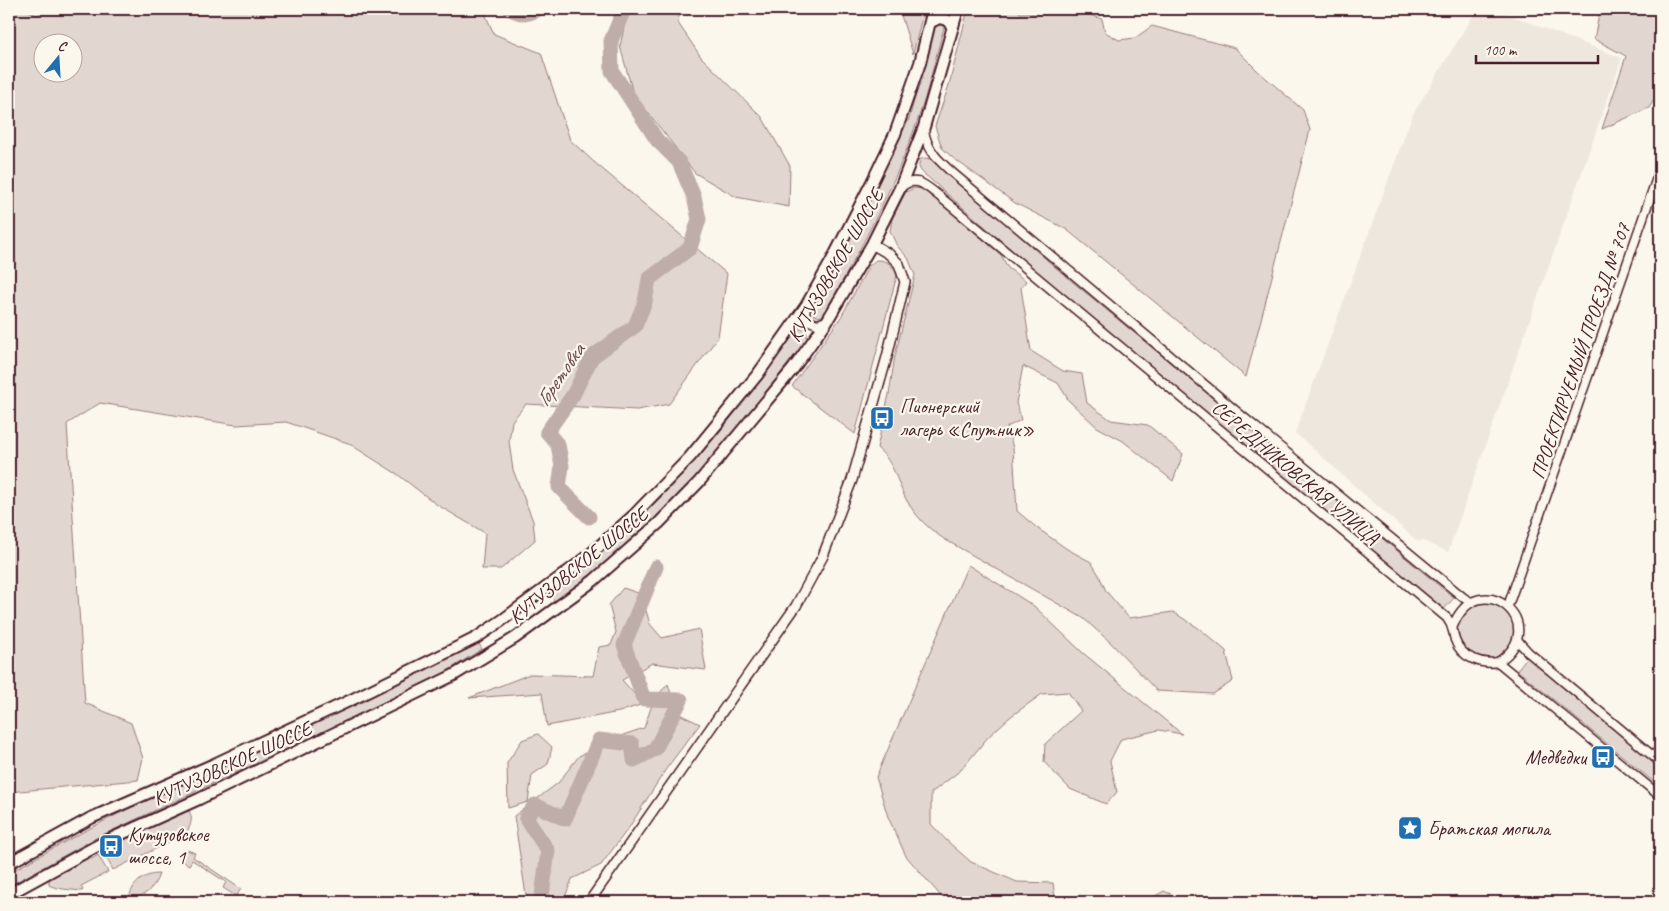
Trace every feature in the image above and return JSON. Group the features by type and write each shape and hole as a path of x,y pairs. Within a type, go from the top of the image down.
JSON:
{"main road":[{"name":"КУТУЗОВСКОЕ ШОССЕ","path":"9,863 91,818 212,765 418,668 476,638 502,621 586,558 633,516 690,457 758,374 806,306 831,262 895,134 920,63 933,9"},
{"name":"КУТУЗОВСКОЕ ШОССЕ","path":"9,894 106,841 199,799 454,675 515,638 593,581 660,524 699,482 792,370 827,321 872,244 900,188 924,127 958,9"},
{"path":"931,22 939,18 946,20 953,27"},
{"path":"589,902 796,606 823,556 854,470 887,357 906,282 899,264 889,254 872,244"}],"street":[{"name":"СЕРЕДНИКОВСКАЯ УЛИЦА","path":"924,127 925,138 930,149 939,161 955,175 1264,433 1471,602"},
{"name":"ПРОЕКТИРУЕМЫЙ ПРОЕЗД № 707","path":"1508,606 1660,169"},
{"name":"СЕРЕДНИКОВСКАЯ УЛИЦА","path":"900,188 906,183 913,181 920,182 932,190 1446,618 1453,626 1455,640 1463,652 1475,661 1482,663 1498,662"},
{"path":"806,306 805,315 807,320 818,324 827,321"},
{"path":"1453,626 1460,611 1471,602 1487,598 1508,606 1517,620 1519,628 1518,641 1508,656 1498,662 1660,796"},
{"path":"1518,641 1528,652 1660,762"}],"shaded area":[{"path":"9,9 24,9 37,15 46,9 483,9 494,34 541,53 570,140 727,274 718,337 669,404 637,410 526,404 512,421 509,442 513,470 533,521 535,540 501,569 482,569 485,533 436,504 397,474 348,443 286,422 236,425 100,403 67,424 85,703 131,723 143,758 138,780 9,792"},
{"path":"628,9 680,9 678,23 701,57 762,117 790,166 789,207 736,197 695,173 633,93 620,46"},
{"path":"902,9 924,9 913,54 900,12"},
{"path":"968,9 1017,9 1020,13 1048,12 1053,9 1073,9 1102,19 1105,32 1119,40 1135,38 1152,26 1235,48 1259,72 1303,110 1310,130 1246,377 1066,229 1015,203 942,148 935,126 949,85"},
{"path":"1477,9 1494,9 1622,58 1448,552 1423,541 1417,541 1295,433 1412,116"},
{"path":"1593,9 1660,9 1660,90 1649,108 1602,129 1626,56 1594,39 1600,10"},
{"path":"938,23 944,27 928,87 908,147 862,244 824,314 820,317 814,315 812,311 813,305 909,119 935,25"},
{"path":"921,159 930,159 1062,273 1454,598 1444,609 1051,284 923,173 919,165"},
{"path":"914,188 924,189 1001,255 1008,268 1026,281 1021,288 1031,351 1063,371 1082,374 1087,403 1111,420 1148,425 1183,454 1173,481 1123,441 1097,427 1069,401 1058,383 1023,366 1016,403 1021,420 1007,427 1013,448 1017,511 1067,549 1091,562 1106,591 1129,618 1173,612 1200,629 1226,651 1233,681 1213,694 1157,691 1110,642 1083,618 944,539 923,522 907,501 892,466 877,448 895,356 915,275 908,258 897,246 890,231 892,219 902,199 906,192"},
{"path":"876,260 889,264 897,275 855,434 792,386 841,317 869,266"},
{"path":"797,330 805,330 807,339 725,445 689,486 649,527 585,580 555,601 550,594 626,530 659,499 702,453 741,405"},
{"path":"968,565 1034,606 1083,653 1182,734 1159,730 1121,739 1110,761 1117,792 1106,804 1070,789 1044,762 1045,744 1081,711 1068,692 1042,694 1010,717 988,737 961,770 931,793 931,824 946,840 971,862 1017,882 1053,883 1055,897 1052,902 946,902 906,856 888,817 876,777"},
{"path":"623,588 641,594 650,624 662,638 699,629 706,670 652,663 622,680 643,704 619,712 547,726 542,693 469,698 530,674 593,676 599,647 611,645 616,632 609,605"},
{"path":"1486,602 1502,607 1510,615 1515,631 1510,647 1502,655 1486,660 1470,655 1462,647 1457,631 1462,615 1470,607"},
{"path":"478,642 482,649 439,676 94,839 9,886 9,873 98,824 398,684"},
{"path":"1527,657 1660,767 1660,787 1517,670"},
{"path":"668,684 677,713 700,724 666,769 630,826 601,865 572,879 563,902 527,902 514,816 558,783 579,756 623,735 644,728 654,699"},
{"path":"538,734 552,747 548,764 532,775 528,802 508,808 507,763 522,740"},
{"path":"185,811 189,811 191,822 181,840 179,837 113,870 106,857 116,852 115,849 122,845 120,841"},
{"path":"187,850 195,853 193,857 241,889 236,896 223,888 226,882 192,860 189,865 182,861 181,854"},
{"path":"98,855 108,872 81,886 82,891 49,885 49,877 89,857 90,860"},
{"path":"153,874 159,874 148,892 129,900 132,889 139,881"},
{"path":"1164,891 1189,902 1145,902"}],"waterway":[{"name":"Горетовка","path":"510,9 524,14 538,9"},
{"name":"Горетовка","path":"589,517 559,487 562,466 558,445 547,432 573,395 592,357 635,326 645,302 649,279 690,248 699,219 694,197 679,162 657,140 612,71 611,41 623,12 620,9"},
{"name":"Горетовка","path":"543,902 542,896 548,851 526,818 535,805 565,819 599,740 632,744 634,760 655,749 681,700 644,699 624,645 656,567"}],"place":[{"name":"Пионерский лагерь «Спутник»","path":"882,418"},
{"name":"Медведки","path":"1603,757"},
{"name":"Братская могила","path":"1410,828"},
{"name":"Кутузовское шоссе, 1","path":"111,846"}]}
